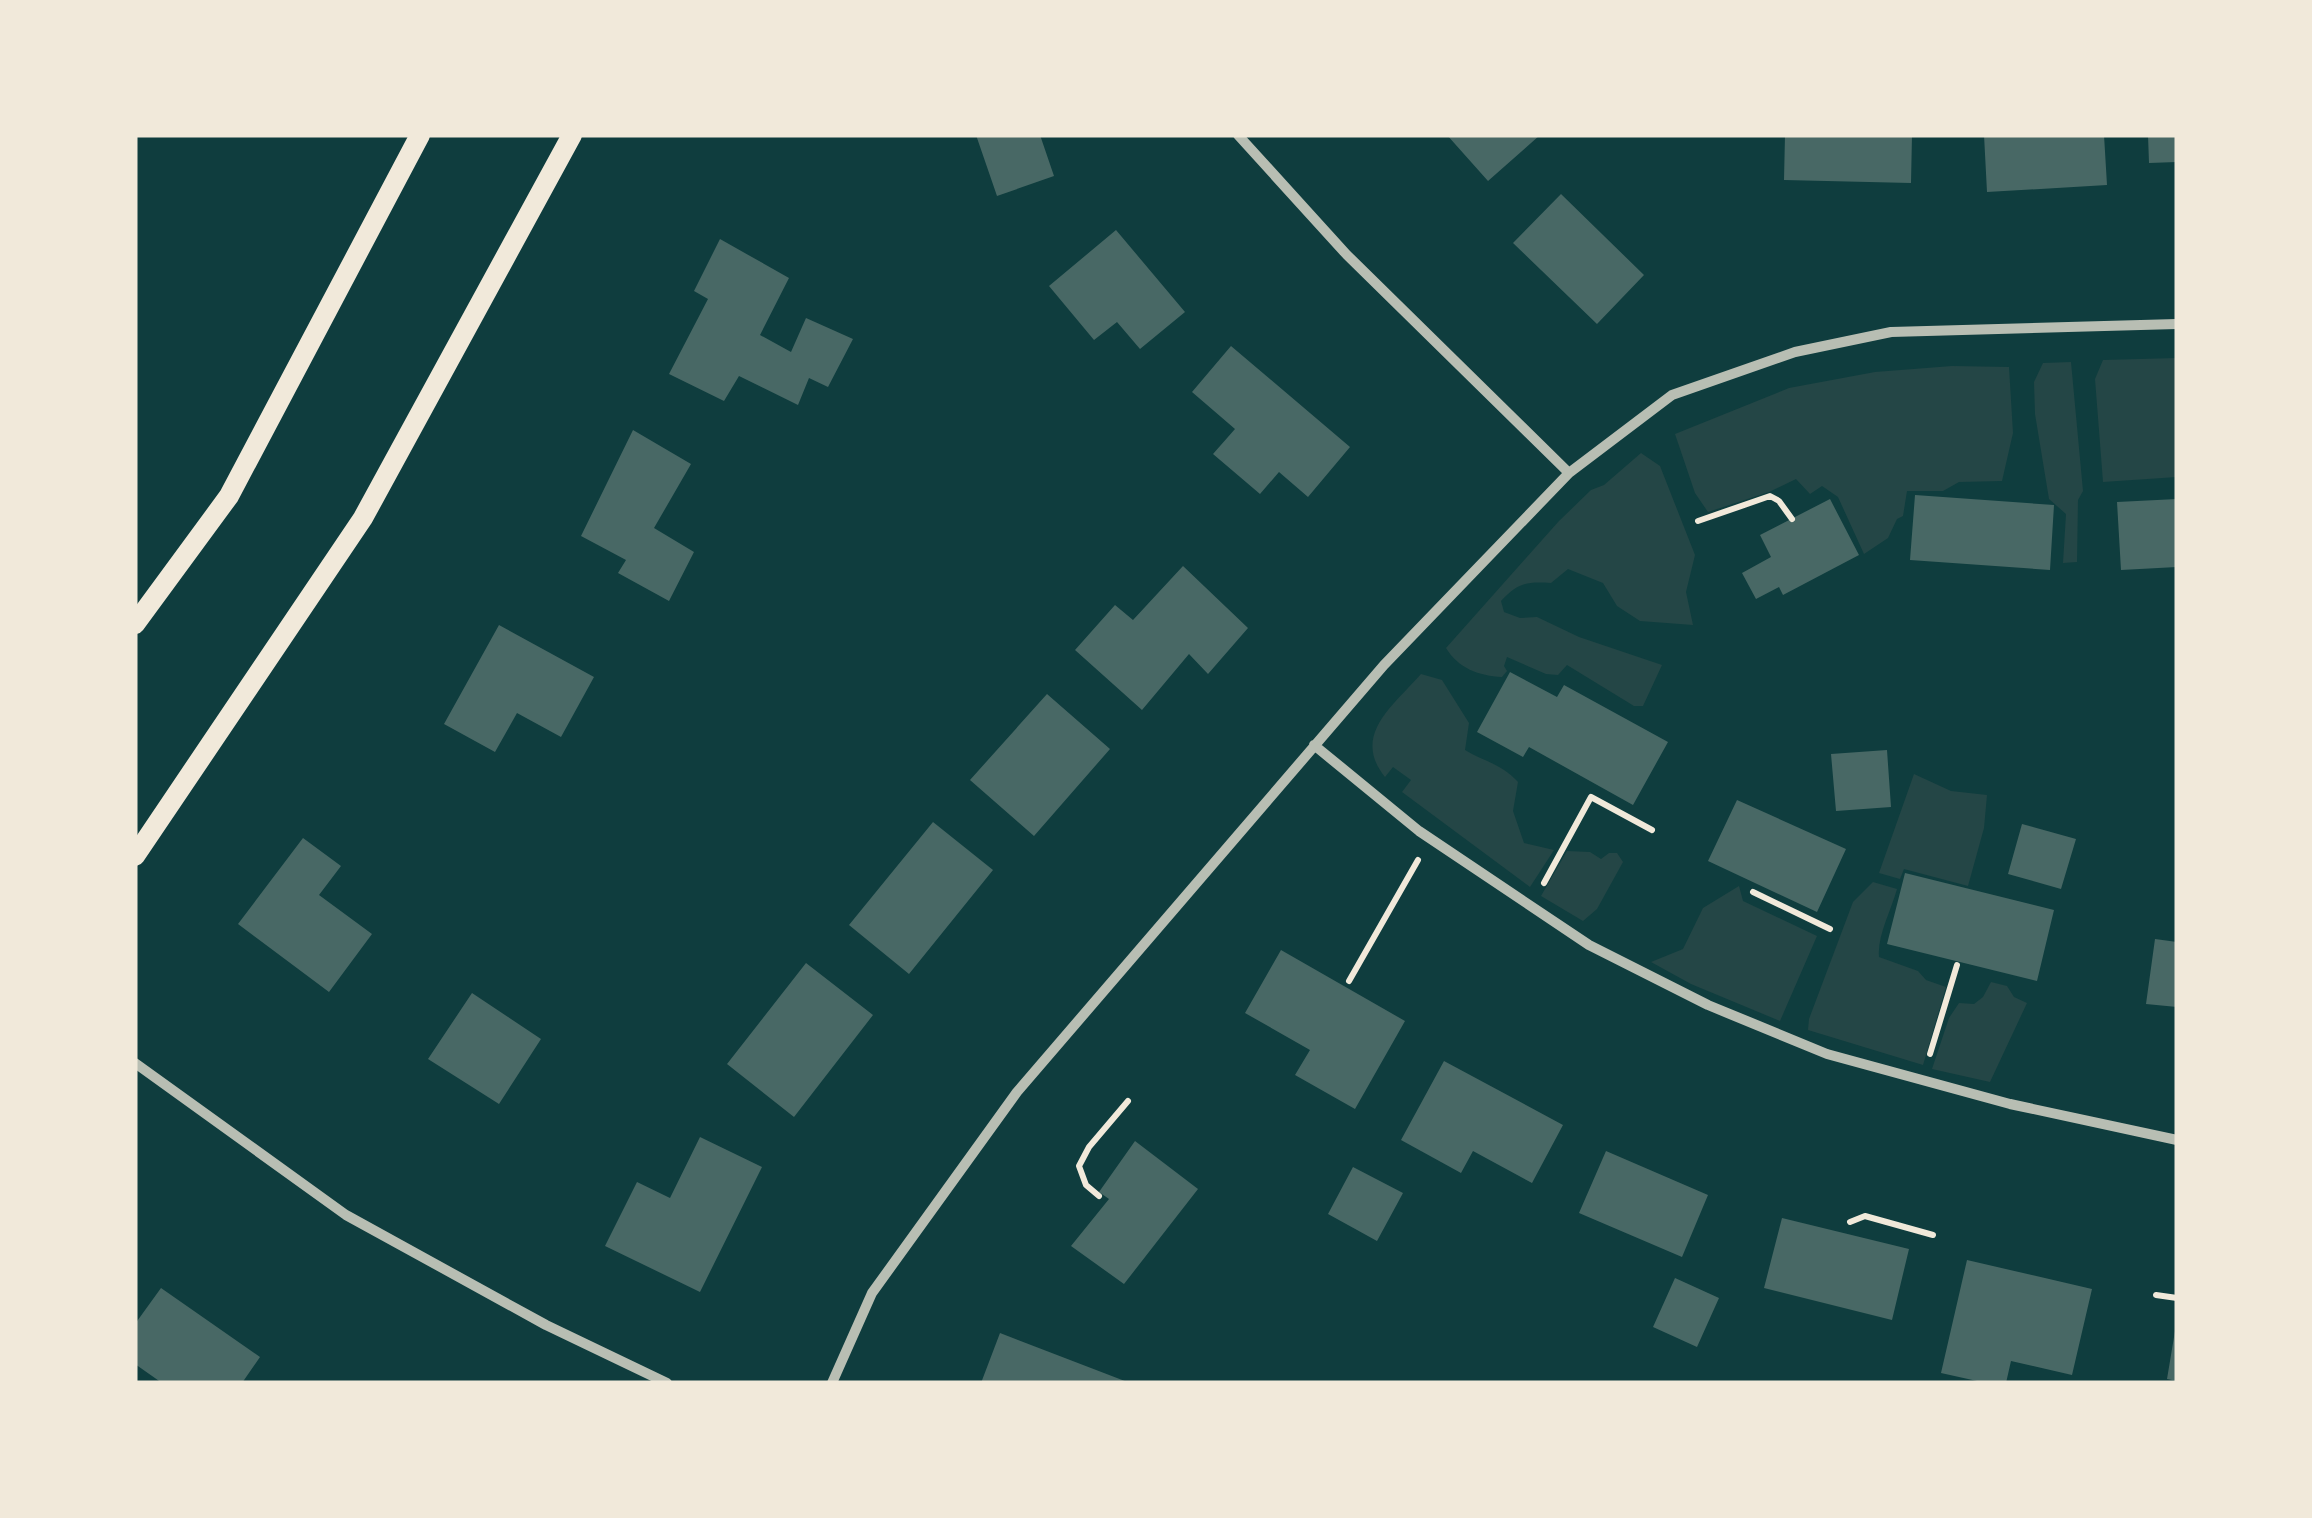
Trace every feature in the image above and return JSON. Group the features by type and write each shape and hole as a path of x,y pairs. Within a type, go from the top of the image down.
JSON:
{"main road":[{"path":"135,624 228,496 420,135"},
{"path":"135,856 363,518 572,135"}],"street":[{"path":"1238,135 1347,254 1569,473"},
{"path":"832,1383 872,1293 1017,1092 1314,744 1569,473 1672,395 1794,352 1891,332 2177,324"},
{"path":"1314,744 1430,838 1588,945 1708,1005 1827,1054 2010,1104 2177,1140"},
{"path":"135,1063 346,1215 546,1324 666,1383"}],"path":[{"path":"1698,520 1770,496 1779,501 1792,519"},
{"path":"1531,906 1591,796 1652,830"},
{"path":"1349,981 1430,838"},
{"path":"1754,892 1830,929"},
{"path":"1922,1079 1957,965"},
{"path":"1099,1196 1086,1185 1079,1166 1089,1147 1128,1101"},
{"path":"1850,1222 1865,1216 1933,1235"},
{"path":"2156,1295 2177,1298"}],"shaded area":[{"path":"2177,358 2177,477 2103,482 2095,379 2103,360"},
{"path":"2071,362 2083,491 2078,500 2077,562 2063,563 2066,514 2049,499 2035,414 2034,382 2043,363"},
{"path":"1952,366 2009,367 2013,433 2002,481 1959,482 1943,491 1907,491 1903,516 1897,519 1888,538 1864,554 1838,497 1822,486 1810,494 1796,479 1708,512 1695,493 1675,434 1789,388 1875,372"},
{"path":"1641,453 1660,466 1695,555 1686,592 1693,625 1640,621 1617,606 1603,583 1568,569 1551,583 1518,587 1501,601 1504,612 1520,618 1537,617 1579,637 1662,665 1643,706 1634,706 1567,665 1558,675 1546,674 1507,657 1507,671 1502,677 1477,673 1457,661 1446,648 1559,521 1591,490 1604,485"},
{"path":"1421,674 1442,680 1469,723 1465,750 1499,767 1518,782 1513,811 1524,843 1554,850 1530,887 1402,792 1411,780 1393,767 1385,777 1376,762 1372,748 1380,721"},
{"path":"1914,774 1951,791 1987,795 1984,828 1968,886 1904,869 1900,879 1879,873"},
{"path":"1567,851 1590,852 1601,859 1617,853 1623,862 1597,909 1583,921 1541,896"},
{"path":"1873,882 1897,889 1882,932 1879,957 1918,971 1926,980 1946,987 1923,1065 1808,1030 1853,902"},
{"path":"1739,886 1743,901 1817,936 1780,1021 1691,984 1651,962 1683,949 1703,908"},
{"path":"1991,982 2007,986 2014,997 2027,1003 1990,1082 1932,1069 1949,1018 1959,1003 1974,1004"}],"building":[{"path":"976,135 1040,135 1054,176 997,196"},
{"path":"1447,135 1540,135 1488,181"},
{"path":"1785,135 1912,135 1911,183 1784,180"},
{"path":"1984,135 2104,135 2107,185 1987,192"},
{"path":"2148,135 2177,135 2177,162 2149,163"},
{"path":"1561,194 1644,275 1597,324 1513,243"},
{"path":"1116,230 1185,312 1140,349 1117,322 1094,340 1049,286"},
{"path":"720,239 789,278 760,335 791,352 806,318 853,339 828,387 809,378 798,405 739,376 724,401 669,374 708,299 694,291"},
{"path":"1231,346 1350,447 1308,497 1279,472 1260,494 1213,454 1235,429 1192,392"},
{"path":"633,430 691,464 654,528 694,552 669,601 618,573 626,560 581,536"},
{"path":"1915,495 2054,505 2050,570 1910,560"},
{"path":"1830,499 1859,555 1783,595 1779,587 1756,599 1742,573 1771,557 1760,535"},
{"path":"2177,499 2177,567 2121,570 2117,502"},
{"path":"1183,566 1248,628 1208,674 1189,654 1142,710 1075,650 1115,605 1133,620"},
{"path":"499,625 594,677 561,737 517,713 495,752 444,724"},
{"path":"1510,672 1557,697 1564,685 1668,742 1633,805 1529,747 1523,757 1477,732"},
{"path":"1047,694 1110,749 1034,836 970,780"},
{"path":"1887,750 1891,807 1836,811 1831,754"},
{"path":"1737,800 1846,849 1817,912 1708,861"},
{"path":"933,822 993,870 909,974 849,925"},
{"path":"2022,824 2076,839 2061,889 2008,874"},
{"path":"303,838 341,866 319,895 372,934 329,992 238,924"},
{"path":"1905,873 2054,910 2037,981 1887,944"},
{"path":"2155,939 2177,942 2177,1007 2146,1004"},
{"path":"1281,950 1405,1021 1355,1109 1295,1075 1310,1050 1245,1013"},
{"path":"806,963 873,1015 794,1117 727,1064"},
{"path":"472,993 541,1039 499,1104 428,1059"},
{"path":"1444,1061 1563,1125 1532,1183 1473,1151 1461,1173 1401,1140"},
{"path":"700,1137 762,1167 700,1292 605,1246 637,1182 670,1198"},
{"path":"1135,1141 1198,1189 1124,1284 1071,1246 1109,1199 1099,1192"},
{"path":"1606,1151 1708,1195 1682,1257 1579,1213"},
{"path":"1353,1167 1403,1193 1377,1241 1328,1214"},
{"path":"1782,1218 1909,1249 1892,1320 1764,1288"},
{"path":"1967,1260 2092,1289 2072,1375 2011,1361 2006,1383 1986,1383 1941,1373"},
{"path":"1675,1278 1719,1298 1697,1347 1653,1327"},
{"path":"161,1288 260,1357 242,1383 162,1383 135,1364 135,1324"},
{"path":"2177,1332 2177,1381 2167,1379"},
{"path":"1000,1333 1130,1383 981,1383"}]}
